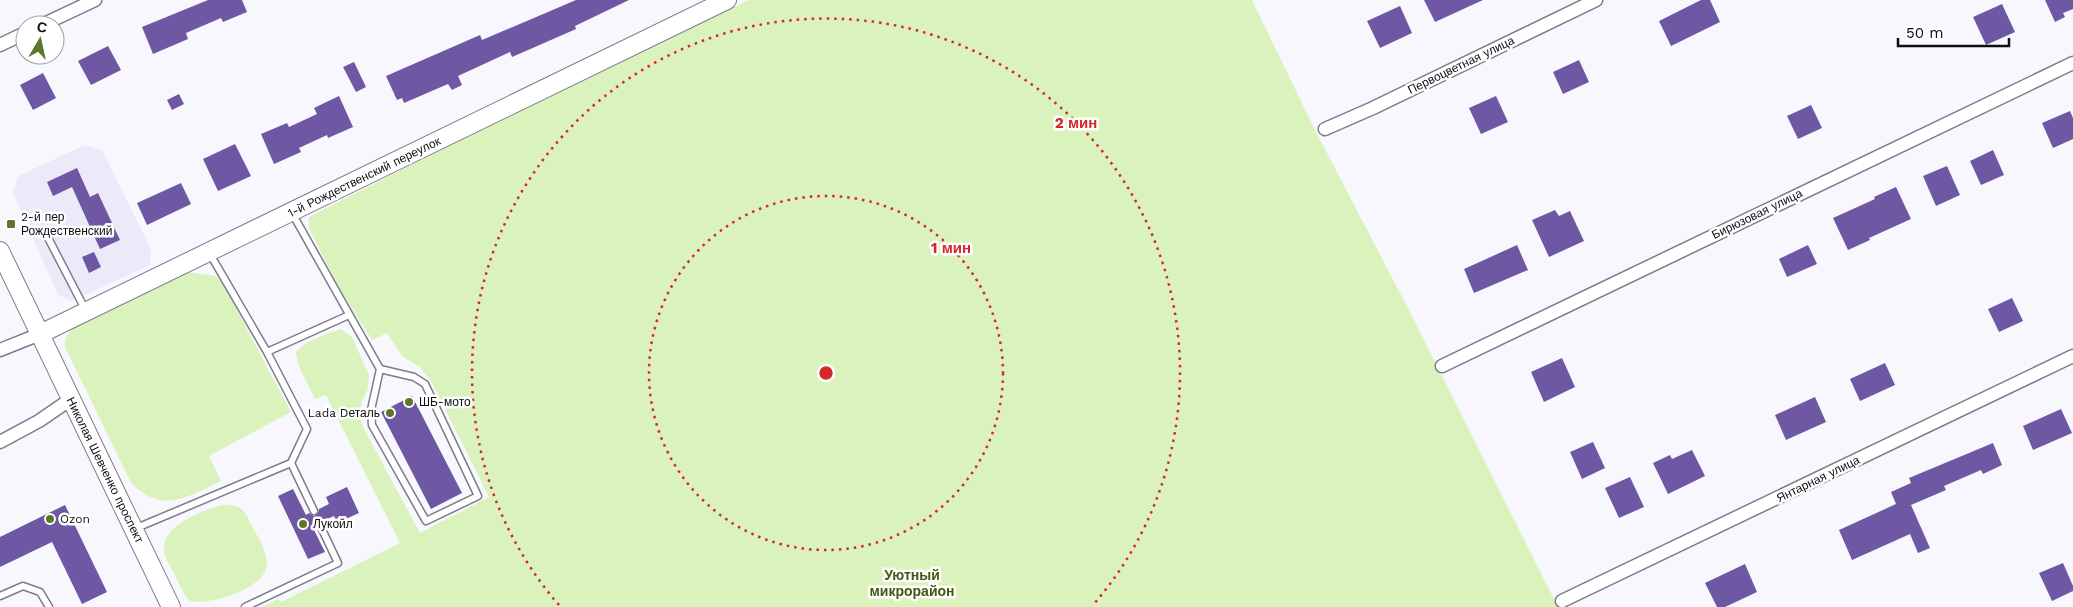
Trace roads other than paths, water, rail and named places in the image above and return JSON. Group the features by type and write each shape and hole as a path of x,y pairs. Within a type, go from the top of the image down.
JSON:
{"street":[{"path":"64,15 96,0"},
{"name":"1-й Рождественский переулок","path":"0,350 40,334 86,312 727,0"},
{"name":"Первоцветная улица","path":"1325,129 1373,108 1596,0"},
{"path":"0,45 15,38"},
{"name":"Бирюзовая улица","path":"1442,366 2073,62"},
{"name":"Николая Шевченко проспект","path":"0,251 171,607"},
{"name":"Янтарная улица","path":"1562,601 2073,356"},
{"path":"0,442 39,421 71,399"}],"lane":[{"path":"291,213 380,369 371,410 372,425 426,521 478,496 425,384 414,377 380,369"},
{"path":"45,232 86,312"},
{"path":"134,530 291,463 307,429 267,352 210,252"},
{"path":"267,352 349,316"},
{"path":"291,463 314,511"},
{"path":"245,607 338,563 319,523"},
{"path":"0,596 23,586 40,592 49,607"}],"place":[{"name":"2-й пер Рождественский","path":"11,224"},
{"name":"ШБ-мото","path":"409,402"},
{"name":"Lada Dеталь","path":"390,413"},
{"name":"Ozon","path":"50,519"},
{"name":"Лукойл","path":"303,524"}],"district":[{"name":"Уютный микрорайон","path":"912,584"}]}
